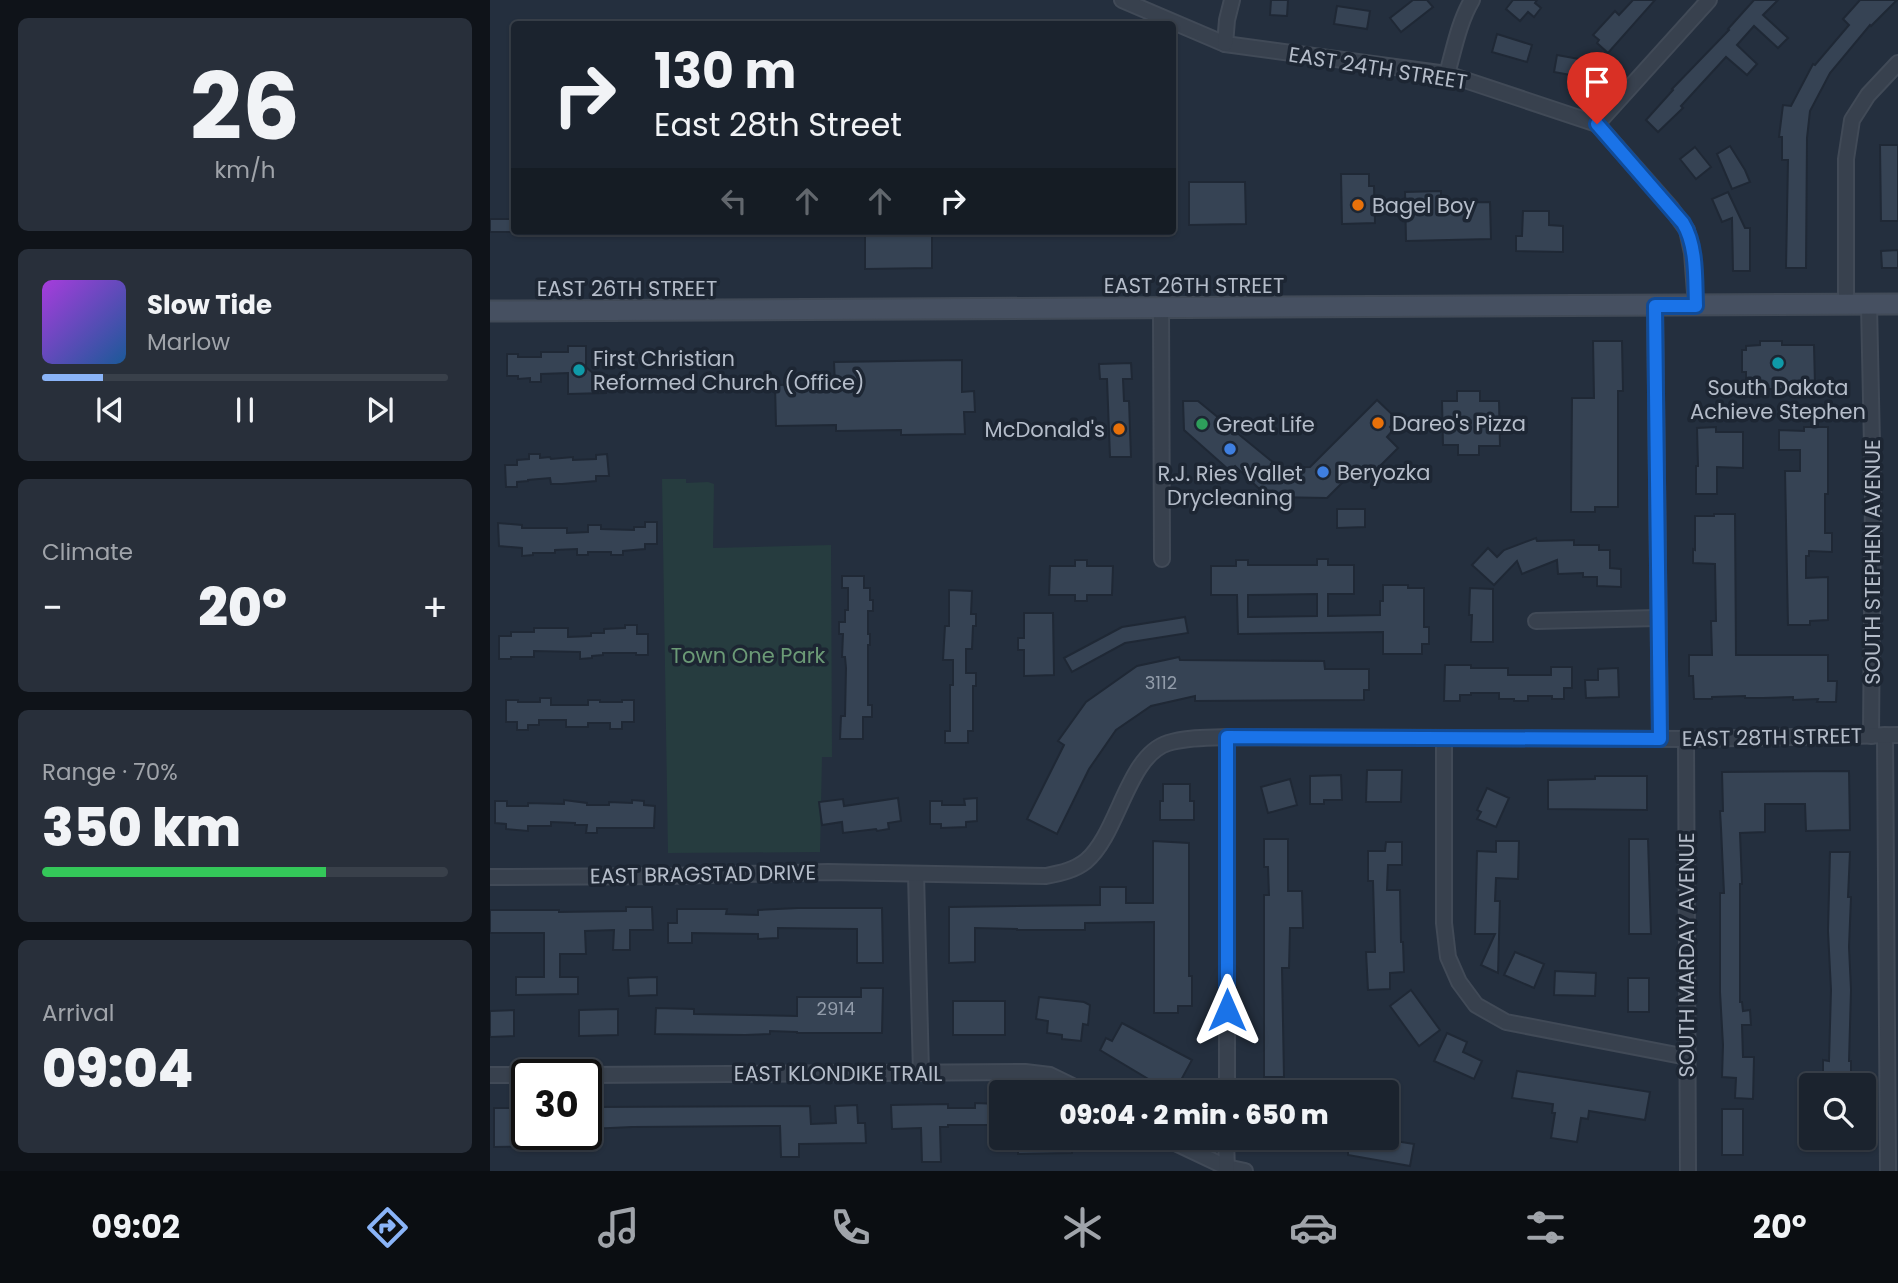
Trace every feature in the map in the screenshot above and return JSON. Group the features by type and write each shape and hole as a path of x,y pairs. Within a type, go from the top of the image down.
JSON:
{"main road":[{"name":"EAST 26TH STREET","path":"490,311 1898,304"}],"street":[{"name":"EAST 24TH STREET","path":"1122,0 1171,21"},
{"path":"1225,44 1232,0"},
{"path":"1447,74 1460,27 1472,0"},
{"path":"1696,306 1692,253 1687,230 1597,124 1709,0"},
{"name":"EAST 24TH STREET","path":"1176,23 1225,44 1447,74 1597,124"},
{"path":"1846,305 1846,159 1852,120 1868,95 1898,63"},
{"name":"SOUTH STEPHEN AVENUE","path":"1869,305 1873,492 1885,735 1888,1171"},
{"path":"1655,306 1660,739"},
{"path":"1161,308 1163,559"},
{"path":"1536,621 1657,618"},
{"name":"EAST 28TH STREET","path":"916,874 1046,876 1068,871 1086,861 1101,844 1127,788 1150,754 1166,744 1194,739 1686,739 1885,735"},
{"path":"1227,737 1227,1080"},
{"path":"1444,739 1444,923 1448,957 1459,982 1476,1005 1506,1022 1687,1057"},
{"name":"SOUTH MARDAY AVENUE","path":"1686,739 1688,1171"},
{"name":"EAST BRAGSTAD DRIVE","path":"490,877 828,872 916,874"},
{"path":"916,874 921,1073"},
{"name":"EAST KLONDIKE TRAIL","path":"602,1075 1025,1072 1050,1075 1060,1080"},
{"path":"490,1075 511,1075"},
{"path":"1189,1150 1226,1169 1245,1171"},
{"path":"1226,1169 1227,1150"}],"green space":[{"name":"Town One Park","path":"662,479 686,479 686,483 714,484 713,548 831,545 832,757 822,757 820,852 668,853"}],"building":[{"path":"1271,0 1288,0 1287,16 1270,15"},
{"path":"1413,0 1427,0 1433,7 1401,32 1390,18"},
{"path":"1513,0 1537,0 1535,3 1541,8 1534,17 1528,12 1520,21 1506,9"},
{"path":"1633,0 1655,0 1608,53 1593,35 1615,11 1619,15"},
{"path":"1754,0 1778,0 1763,15 1788,38 1778,48 1754,26 1737,45 1757,64 1747,75 1726,57 1681,106 1683,108 1658,132 1646,120"},
{"path":"1860,0 1897,0 1870,25 1830,73 1810,111 1807,138 1806,268 1786,268 1788,160 1782,160 1782,137 1779,137 1783,105 1791,106 1813,64 1815,65 1849,25 1843,19"},
{"path":"1337,6 1370,11 1367,29 1334,24"},
{"path":"1497,34 1532,45 1527,62 1492,52"},
{"path":"1557,55 1590,61 1587,78 1554,72"},
{"path":"1880,145 1898,145 1898,221 1881,221"},
{"path":"1730,146 1750,182 1732,189 1717,154"},
{"path":"1695,147 1711,167 1696,179 1680,159"},
{"name":"Bagel Boy","path":"1341,174 1369,174 1369,186 1374,186 1375,223 1342,224"},
{"path":"1189,182 1245,182 1246,224 1189,225"},
{"path":"1441,191 1441,203 1490,202 1491,239 1406,241 1405,192"},
{"path":"1728,192 1745,228 1750,228 1750,271 1733,271 1732,218 1722,222 1712,199"},
{"path":"1523,211 1549,211 1549,225 1563,226 1563,252 1516,251 1516,236 1522,236"},
{"path":"490,219 511,219 511,232 490,232"},
{"path":"932,235 932,268 865,269 865,236"},
{"path":"1898,250 1898,268 1882,268 1881,251"},
{"path":"1593,341 1622,341 1623,391 1618,391 1618,507 1595,507 1595,512 1571,512 1572,398 1594,398"},
{"name":"South Dakota Achieve Stephen","path":"1760,341 1782,341 1782,345 1814,345 1815,385 1804,385 1804,392 1750,389 1750,385 1746,385 1746,372 1742,372 1742,350 1746,350 1746,346 1760,345"},
{"path":"568,346 586,346 586,367 595,375 607,375 606,393 568,394 568,373 541,374 541,382 507,376 507,354 541,357 541,352 568,352"},
{"path":"962,360 962,392 974,391 975,412 964,412 965,434 901,435 901,430 836,431 836,425 776,426 775,385 835,384 834,362"},
{"name":"McDonald's","path":"1131,363 1132,379 1123,379 1124,401 1129,401 1131,457 1110,457 1107,379 1100,379 1099,364"},
{"path":"1457,391 1480,391 1480,401 1499,401 1500,446 1479,446 1479,455 1458,455 1458,445 1443,445 1442,401 1457,401"},
{"path":"1377,400 1397,419 1390,427 1393,430 1387,437 1398,448 1369,477 1358,467 1327,498 1268,497 1235,466 1229,470 1184,430 1183,401 1198,401 1280,468 1310,467"},
{"path":"1716,427 1716,432 1743,432 1743,468 1717,467 1717,494 1696,494 1697,428"},
{"path":"1804,427 1828,427 1825,533 1832,533 1832,552 1809,551 1809,556 1806,556 1806,578 1828,577 1828,620 1810,621 1810,625 1788,625 1785,471 1800,471 1800,450 1779,450 1779,430 1804,431"},
{"path":"529,454 540,454 540,458 551,459 573,457 573,460 596,459 596,455 607,454 609,476 596,476 596,481 562,484 551,484 550,478 528,480 517,482 517,487 506,487 505,465 517,465 517,460 529,459"},
{"path":"1337,509 1365,509 1365,527 1337,528"},
{"path":"1735,514 1736,655 1828,655 1828,681 1837,681 1836,702 1817,702 1818,699 1793,700 1793,697 1694,699 1693,676 1689,676 1689,655 1712,655 1711,621 1716,621 1715,564 1693,563 1695,516"},
{"path":"645,522 657,522 657,544 645,544 645,549 623,551 623,555 588,552 588,555 577,555 577,549 522,556 522,548 499,546 498,523 522,525 522,528 567,528 567,533 588,532 588,525 601,525 601,529 634,530 634,527 645,527"},
{"path":"1536,538 1537,541 1574,540 1574,545 1599,545 1599,550 1610,550 1610,568 1621,569 1621,587 1597,586 1597,577 1583,577 1583,573 1558,574 1557,560 1522,574 1517,561 1494,585 1472,565 1488,548 1497,557 1504,550"},
{"path":"1317,559 1328,559 1328,565 1354,565 1354,594 1328,594 1328,616 1380,615 1383,585 1424,588 1424,627 1429,627 1429,644 1422,644 1422,654 1383,654 1383,632 1238,634 1237,595 1211,595 1211,566 1236,566 1236,560 1248,560 1248,565 1317,565","holes":["1317,594 1317,616 1248,617 1248,595"]},
{"path":"1075,560 1087,560 1087,566 1113,566 1112,595 1087,595 1087,601 1075,601 1075,595 1049,595 1050,566 1075,566"},
{"path":"842,576 864,576 864,588 870,588 870,600 873,600 873,611 868,611 868,705 872,705 872,717 863,717 863,739 840,739 841,716 845,716 846,668 845,657 842,657 843,634 839,634 839,622 845,622 845,610 848,610 848,588 842,588"},
{"path":"1470,588 1493,589 1493,642 1471,642"},
{"path":"949,590 972,591 971,614 976,614 972,649 966,649 966,673 976,673 976,686 973,686 973,731 968,731 968,743 945,743 945,731 950,731 950,685 953,685 953,660 943,660 945,626 949,626"},
{"path":"1024,613 1053,613 1054,675 1024,676 1024,650 1018,650 1018,638 1024,638"},
{"path":"1185,617 1188,633 1125,643 1072,672 1064,658 1122,627"},
{"path":"625,625 637,625 637,634 648,634 648,655 603,653 580,659 580,652 534,651 534,657 499,659 499,636 511,636 511,632 534,632 534,628 568,628 568,637 591,636 591,633 604,633 604,629 625,628"},
{"path":"1179,657 1180,660 1324,661 1325,669 1369,669 1369,690 1364,690 1364,700 1195,701 1195,696 1151,706 1116,730 1089,769 1057,834 1027,819 1064,745 1058,741 1086,702 1137,666"},
{"path":"1445,665 1508,668 1508,675 1551,675 1551,667 1572,667 1572,688 1564,688 1564,699 1528,696 1528,701 1514,701 1499,699 1499,693 1471,693 1460,695 1460,701 1444,701"},
{"path":"1618,668 1619,697 1586,698 1585,680 1598,680 1598,669"},
{"path":"540,698 551,698 551,705 588,705 588,700 634,700 634,722 622,722 622,729 610,729 610,723 566,727 566,720 539,720 539,725 528,725 528,730 517,730 517,722 506,722 506,700 540,702"},
{"path":"1367,770 1402,770 1401,802 1366,802"},
{"path":"1849,771 1850,830 1806,831 1805,804 1765,804 1765,832 1740,833 1740,1002 1743,1011 1750,1010 1751,1025 1742,1025 1743,1057 1754,1057 1753,1099 1735,1098 1736,1078 1722,1077 1722,772"},
{"path":"1341,775 1342,800 1324,800 1324,804 1310,804 1310,776"},
{"path":"1595,776 1647,776 1647,810 1548,809 1548,780 1595,779"},
{"path":"1290,779 1297,805 1268,813 1261,787"},
{"path":"1163,784 1190,784 1194,820 1160,820"},
{"path":"1487,788 1509,798 1496,827 1477,819 1481,812 1477,810"},
{"path":"898,798 901,821 888,823 889,829 843,833 842,822 822,825 819,802 843,799 844,806"},
{"path":"977,798 977,821 966,822 966,827 941,828 941,824 930,824 930,801 942,801 942,805 965,805 964,799"},
{"path":"564,800 587,805 644,801 644,805 655,806 654,828 597,828 597,833 586,833 587,825 575,823 551,822 551,826 528,826 528,831 506,829 506,824 495,823 495,801 507,801 507,806 528,806 528,803 564,804"},
{"path":"1264,839 1288,839 1288,891 1302,891 1303,928 1290,928 1289,968 1282,968 1284,1077 1264,1077 1264,895 1269,895 1268,867 1264,867"},
{"path":"1629,839 1648,839 1651,934 1629,934"},
{"path":"1153,841 1189,843 1189,976 1192,976 1192,1006 1178,1006 1178,1013 1154,1013 1154,922 1085,923 1085,930 975,928 975,962 949,963 949,907 1100,905 1100,887 1126,887 1126,903 1153,903"},
{"path":"1496,841 1519,841 1518,879 1496,878 1495,901 1500,901 1498,973 1481,965 1495,934 1475,934 1477,851 1496,852"},
{"path":"1386,842 1402,842 1402,865 1388,865 1387,890 1400,890 1404,972 1390,973 1390,989 1368,990 1366,952 1375,952 1373,881 1368,881 1368,851 1385,851"},
{"path":"1830,852 1850,852 1848,897 1851,897 1851,1073 1823,1073 1823,1060 1829,1061 1831,990 1828,931"},
{"path":"626,907 652,907 653,930 630,930 630,950 613,950 614,930 585,931 586,954 560,954 560,977 578,977 578,994 516,995 516,977 544,977 544,933 490,933 490,910 626,911"},
{"path":"882,908 883,963 857,963 857,929 778,928 778,938 758,939 758,934 692,933 692,943 668,943 668,923 677,923 677,909 727,909 726,914 758,915 758,910"},
{"path":"1515,952 1544,964 1534,988 1504,975"},
{"path":"1555,971 1596,973 1595,996 1554,995"},
{"path":"657,977 657,995 629,996 628,978"},
{"path":"1628,978 1649,978 1649,1012 1628,1012"},
{"path":"861,988 883,988 882,1033 770,1031 770,1034 745,1035 655,1034 656,1008 694,1009 694,1014 797,1016 797,997 861,997"},
{"path":"1411,990 1440,1030 1419,1046 1390,1006"},
{"path":"1039,997 1090,1005 1088,1025 1083,1024 1081,1041 1062,1039 1062,1035 1047,1033 1048,1021 1036,1019"},
{"path":"953,1001 1005,1001 1005,1035 953,1035"},
{"path":"618,1009 618,1035 579,1036 579,1010"},
{"path":"514,1010 514,1036 490,1037 490,1011"},
{"path":"1122,1023 1192,1060 1181,1080 1150,1080 1100,1050 1106,1038 1112,1041"},
{"path":"1447,1033 1467,1042 1463,1052 1482,1061 1474,1079 1434,1061"},
{"path":"1517,1071 1650,1092 1645,1120 1589,1111 1588,1119 1581,1118 1577,1142 1551,1138 1555,1113 1552,1113 1553,1104 1512,1098"},
{"path":"975,1103 989,1104 989,1125 940,1127 941,1162 922,1162 921,1128 892,1129 891,1105 948,1104 948,1108 975,1108"},
{"path":"857,1105 858,1123 865,1123 866,1143 799,1144 799,1157 781,1157 780,1126 602,1128 602,1107 810,1106 811,1124 836,1123 835,1106"},
{"path":"494,1108 511,1108 511,1147 494,1147"},
{"path":"1722,1109 1743,1109 1743,1155 1722,1155"},
{"path":"1399,1142 1414,1144 1410,1166 1348,1155 1348,1151 1342,1150 1399,1150"},
{"path":"1018,1150 1072,1150 1072,1153 1018,1154"}],"place":[{"name":"Bagel Boy","path":"1358,205"},
{"name":"South Dakota Achieve Stephen","path":"1778,363"},
{"name":"First Christian Reformed Church (Office)","path":"579,370"},
{"name":"Dareo's Pizza","path":"1378,423"},
{"name":"Great Life","path":"1202,424"},
{"name":"McDonald's","path":"1119,429"},
{"name":"R.J. Ries Vallet Drycleaning","path":"1230,449"},
{"name":"Beryozka","path":"1323,472"}],"route":[{"path":"1227,1010 1227,737 1660,739 1655,306 1696,306 1692,253 1690,239 1683,223 1597,124"}]}
